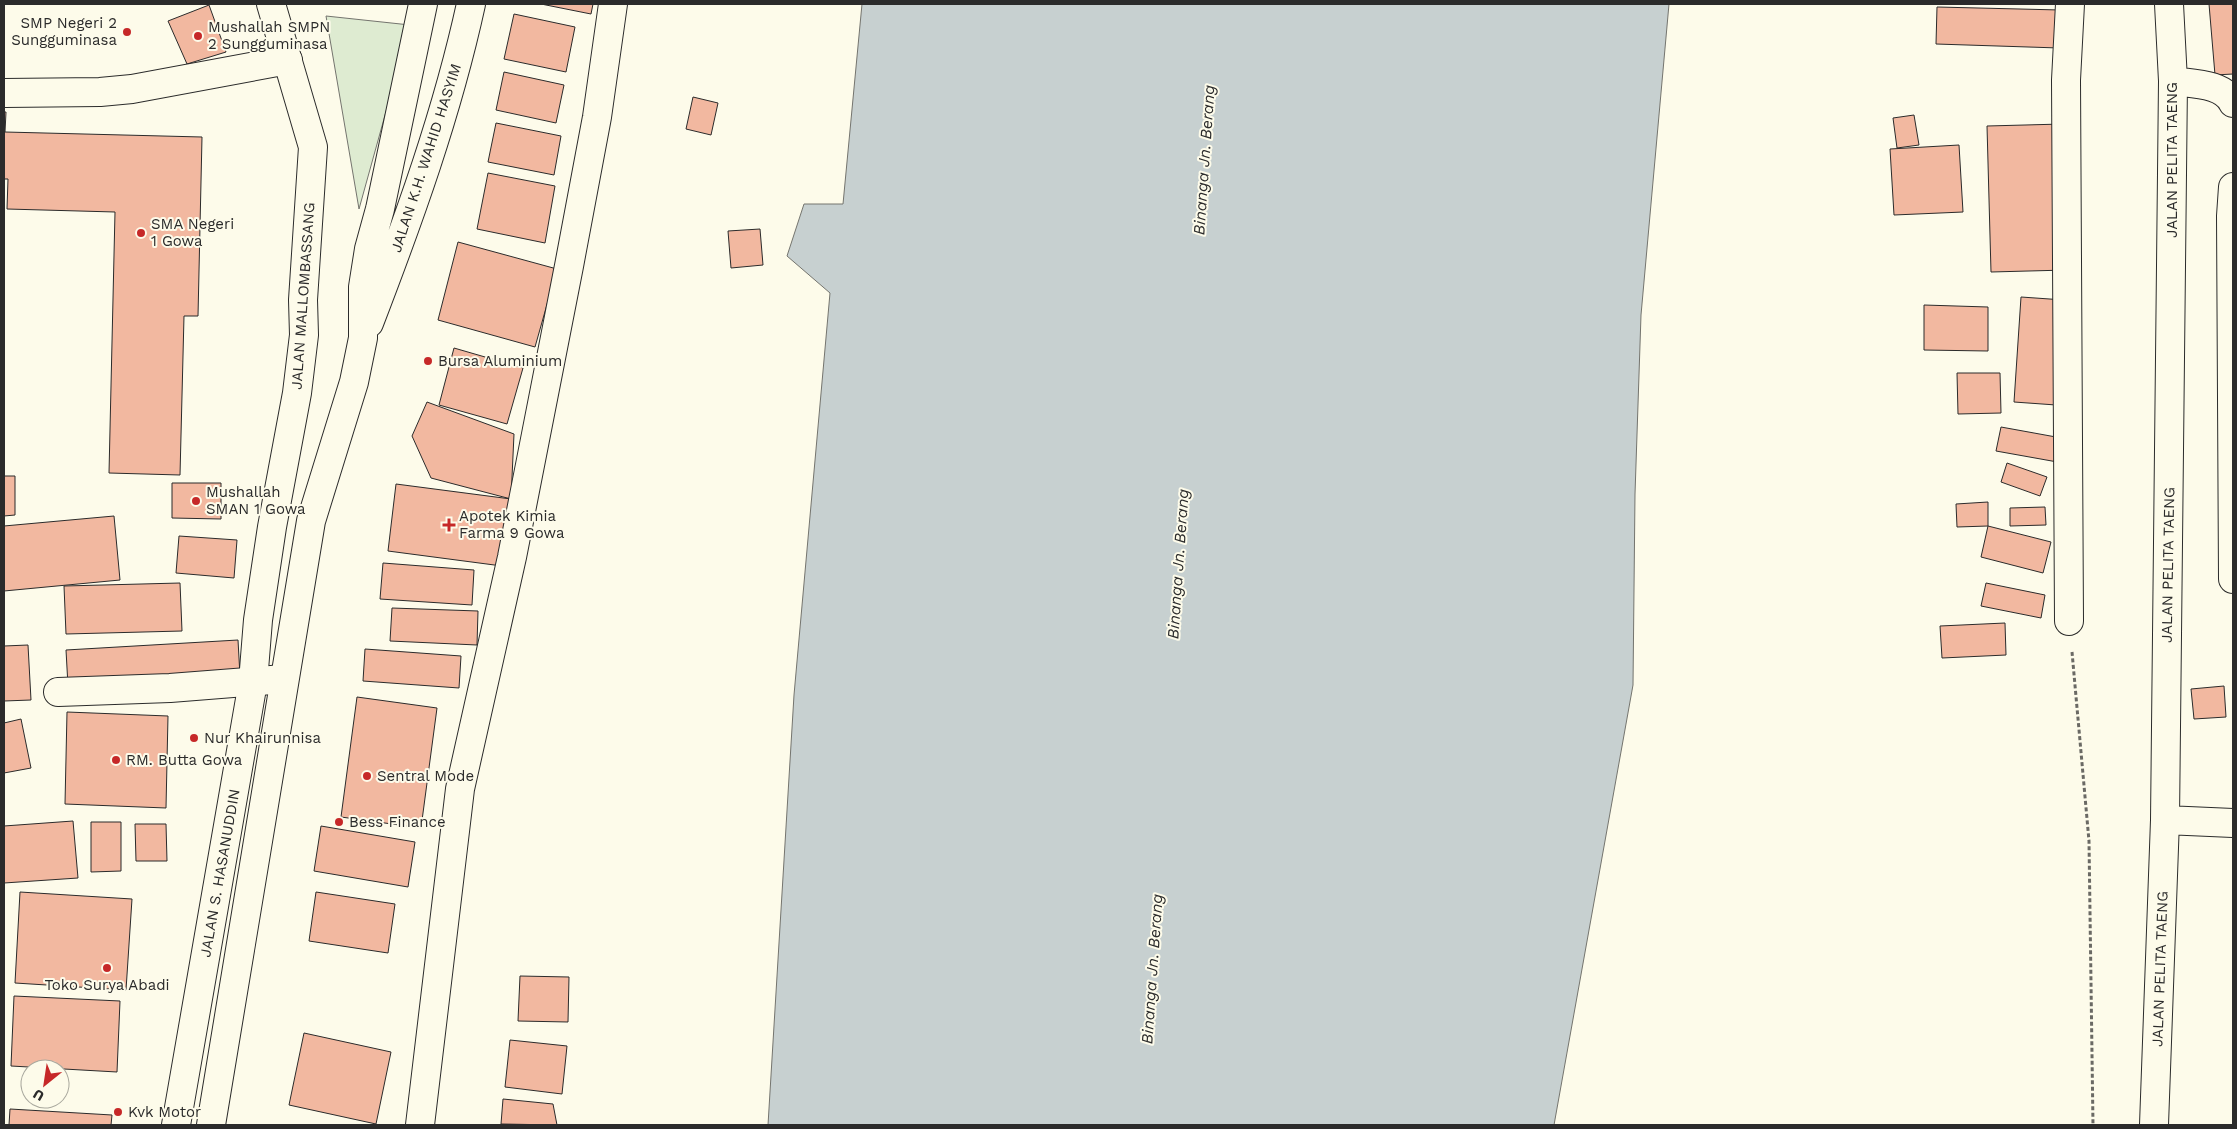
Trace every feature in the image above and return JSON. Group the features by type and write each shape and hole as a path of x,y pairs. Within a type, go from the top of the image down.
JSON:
{"main road":[{"name":"JALAN MALLOMBASSANG","path":"258,620 272,527 297,393 304,335 303,300 313,147 271,4"},
{"name":"JALAN K.H. WAHID HASYIM","path":"363,338 363,287 369,249 380,209 423,4"},
{"name":"JALAN K.H. WAHID HASYIM","path":"363,338 416,199 461,50 471,4"},
{"path":"420,1125 460,789 512,557 568,276 597,117 612,4"},
{"path":"2069,621 2066,80 2070,4"},
{"name":"JALAN PELITA TAENG","path":"2154,1125 2165,820 2173,81 2169,4"},
{"path":"4,93 100,92 132,89 288,60"},
{"path":"2173,81 2209,86 2230,96 2233,103"},
{"path":"2233,187 2231,216 2233,579"},
{"name":"JALAN S. HASANUDDIN","path":"211,1125 311,521 354,382 363,338"},
{"name":"JALAN S. HASANUDDIN","path":"176,1125 253,682 258,620"},
{"path":"58,692 284,679"},
{"path":"2165,820 2233,823"}],"path":[{"path":"2069,621 2089,841 2093,1125"}],"green space":[{"path":"326,16 410,25 359,209"}],"water":[{"name":"Binanga Jn. Berang","path":"862,4 1669,4 1641,315 1635,494 1633,685 1554,1125 768,1125 794,695 830,293 787,256 804,204 843,204"}],"building":[{"path":"541,4 593,4 591,14"},
{"path":"2209,4 2233,4 2233,74 2215,75"},
{"name":"Mushallah SMPN 2 Sungguminasa","path":"209,5 226,52 187,64 168,21"},
{"path":"1937,7 2060,10 2059,48 1936,44"},
{"path":"514,14 575,27 566,72 504,59"},
{"path":"504,72 564,85 556,123 496,110"},
{"path":"693,97 718,103 711,135 686,129"},
{"path":"4,112 6,112 5,132 202,137 198,316 184,316 180,475 109,473 115,212 7,209 8,179 4,179"},
{"path":"1914,115 1919,145 1897,148 1893,118"},
{"path":"496,123 561,136 554,175 488,162"},
{"path":"2063,124 2067,270 1991,272 1987,126"},
{"path":"1959,145 1963,212 1894,215 1890,149"},
{"path":"488,173 555,186 545,243 477,229"},
{"path":"760,229 763,265 731,268 728,231"},
{"path":"458,242 557,269 535,347 438,320"},
{"path":"2021,297 2064,300 2056,405 2014,402"},
{"path":"1924,305 1988,307 1988,351 1924,350"},
{"path":"454,348 523,368 507,424 439,405"},
{"path":"1957,373 2000,373 2001,413 1958,414"},
{"path":"427,402 514,434 511,499 431,478 412,436"},
{"path":"2001,427 2067,439 2063,463 1996,451"},
{"path":"2007,463 2047,477 2040,496 2001,482"},
{"path":"4,476 15,476 15,515 4,516"},
{"name":"Mushallah SMAN 1 Gowa","path":"172,483 221,483 221,519 172,518"},
{"name":"Apotek Kimia Farma 9 Gowa","path":"396,484 511,499 502,566 388,551"},
{"path":"1988,502 1988,526 1957,527 1956,504"},
{"path":"2045,507 2046,525 2010,526 2010,508"},
{"path":"114,516 120,580 4,591 4,526"},
{"path":"1988,526 2051,542 2043,573 1981,557"},
{"path":"179,536 237,540 234,578 176,573"},
{"path":"383,563 474,570 472,605 380,599"},
{"path":"180,583 182,631 66,634 64,586"},
{"path":"1986,583 2045,595 2041,618 1981,606"},
{"path":"392,608 478,611 477,645 390,641"},
{"path":"2005,623 2006,655 1942,658 1940,626"},
{"path":"238,640 240,676 68,686 66,650"},
{"path":"28,645 31,700 4,701 4,646"},
{"path":"365,649 461,656 459,688 363,681"},
{"path":"2224,686 2226,717 2194,719 2191,689"},
{"path":"357,697 437,708 421,828 341,817"},
{"name":"RM. Butta Gowa","path":"67,712 168,716 166,808 65,804"},
{"path":"21,719 31,768 4,773 4,723"},
{"path":"73,821 78,878 4,883 4,826"},
{"path":"91,822 121,822 121,871 91,872"},
{"path":"135,824 166,824 167,861 136,861"},
{"path":"321,826 415,842 408,887 314,871"},
{"path":"20,892 132,899 126,990 15,983"},
{"path":"316,892 395,904 388,953 309,941"},
{"path":"520,976 569,977 568,1022 518,1021"},
{"path":"14,996 120,1001 117,1072 70,1069 70,1059 20,1059 20,1067 11,1066"},
{"path":"304,1033 391,1052 376,1124 289,1105"},
{"path":"510,1040 567,1046 562,1094 505,1087"},
{"path":"503,1099 553,1104 557,1125 501,1124"},
{"path":"10,1109 112,1115 111,1125 9,1125"}],"place":[{"name":"SMP Negeri 2 Sungguminasa","path":"127,32"},
{"name":"Mushallah SMPN 2 Sungguminasa","path":"198,36"},
{"name":"SMA Negeri 1 Gowa","path":"141,233"},
{"name":"Bursa Aluminium","path":"428,361"},
{"name":"Mushallah SMAN 1 Gowa","path":"196,501"},
{"name":"Apotek Kimia Farma 9 Gowa","path":"449,525"},
{"name":"Nur Khairunnisa","path":"194,738"},
{"name":"RM. Butta Gowa","path":"116,760"},
{"name":"Sentral Mode","path":"367,776"},
{"name":"Bess Finance","path":"339,822"},
{"name":"Toko Surya Abadi","path":"107,968"},
{"name":"Kvk Motor","path":"118,1112"}]}
